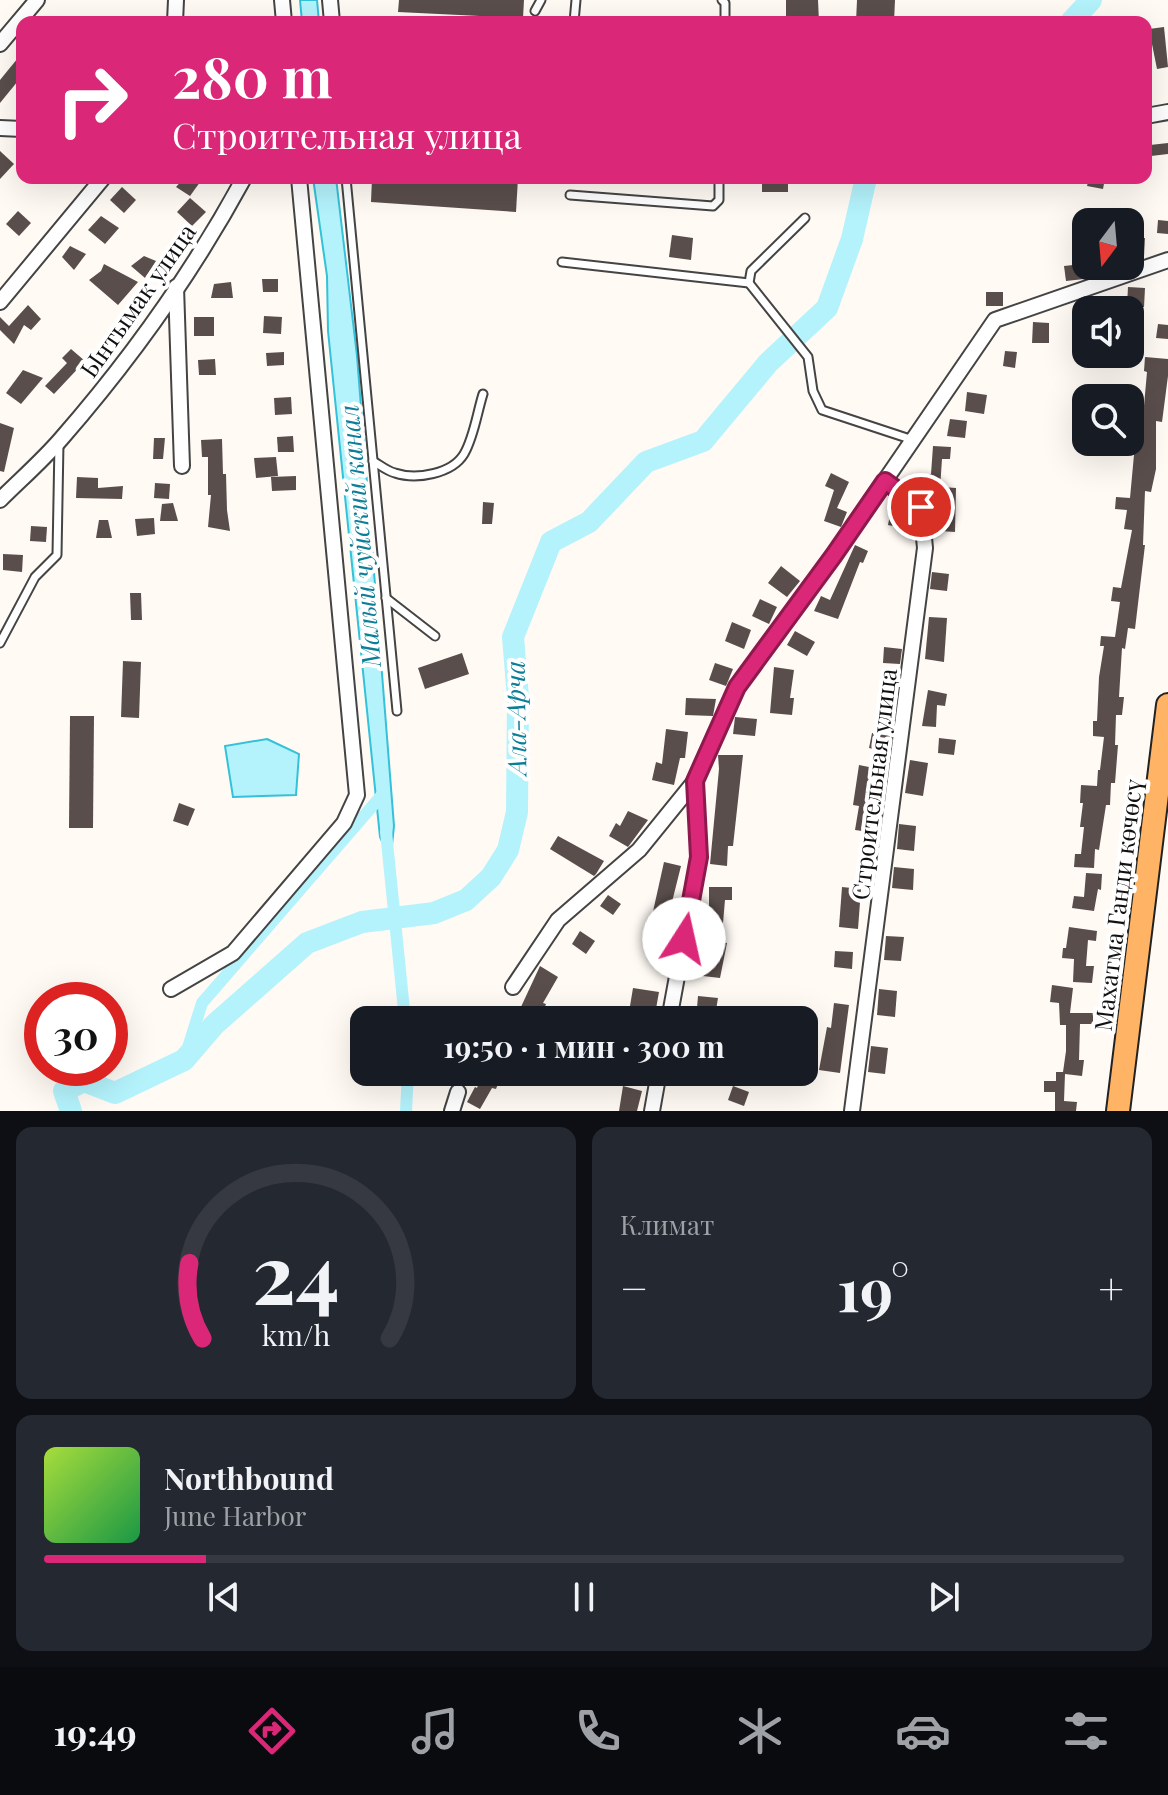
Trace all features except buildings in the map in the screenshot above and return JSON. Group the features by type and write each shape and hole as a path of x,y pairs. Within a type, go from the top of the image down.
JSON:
{"main road":[{"name":"Махатма Ганди көчөсү","path":"1118,1111 1168,705"}],"street":[{"path":"24,16 37,0"},
{"path":"0,44 16,25"},
{"path":"0,302 98,184"},
{"name":"Ынтымак улица","path":"0,500 59,441 133,351 240,184"},
{"path":"171,989 233,953 344,823 357,795 300,184"},
{"path":"513,987 558,920 639,850 695,781 737,687 834,555 995,320 1168,260"},
{"path":"176,286 182,466"},
{"name":"Строительная улица","path":"852,1111 925,548 921,507 885,481"},
{"path":"672,1006 699,857 695,781"},
{"path":"652,1111 656,1086"},
{"path":"452,1111 458,1092"}],"lane":[{"path":"535,11 541,0"},
{"path":"347,184 397,711"},
{"path":"570,195 713,206 719,200 719,184"},
{"path":"749,283 751,271 805,218"},
{"path":"562,262 749,283 808,357 813,391 822,410 913,440"},
{"path":"373,461 393,473 404,475 446,470 466,451 483,394"},
{"path":"0,643 35,577 57,555 59,441"},
{"path":"386,598 435,636"}],"water":[{"path":"300,0 317,0 318,16 301,16"},
{"name":"Малый чуйский канал","path":"314,184 337,184 357,356 394,826 392,845 384,846 380,837 328,331 327,276"},
{"path":"267,739 299,754 296,795 233,797 225,746"}],"waterway":[{"name":"Ала-Арча","path":"1076,16 1091,0"},
{"name":"Ала-Арча","path":"71,1111 64,1091 84,1081 115,1093 184,1060 214,1025 307,943 362,922 434,913 466,900 491,877 508,850 517,812 518,698 513,637 551,542 589,522 646,462 703,441 768,363 827,308 852,239 865,184"},
{"path":"184,1060 202,1003 382,795"},
{"path":"386,832 404,1006"},
{"path":"406,1111 407,1086"}],"route":[{"path":"684,939 699,857 695,781 737,687 885,481 921,507"}]}
